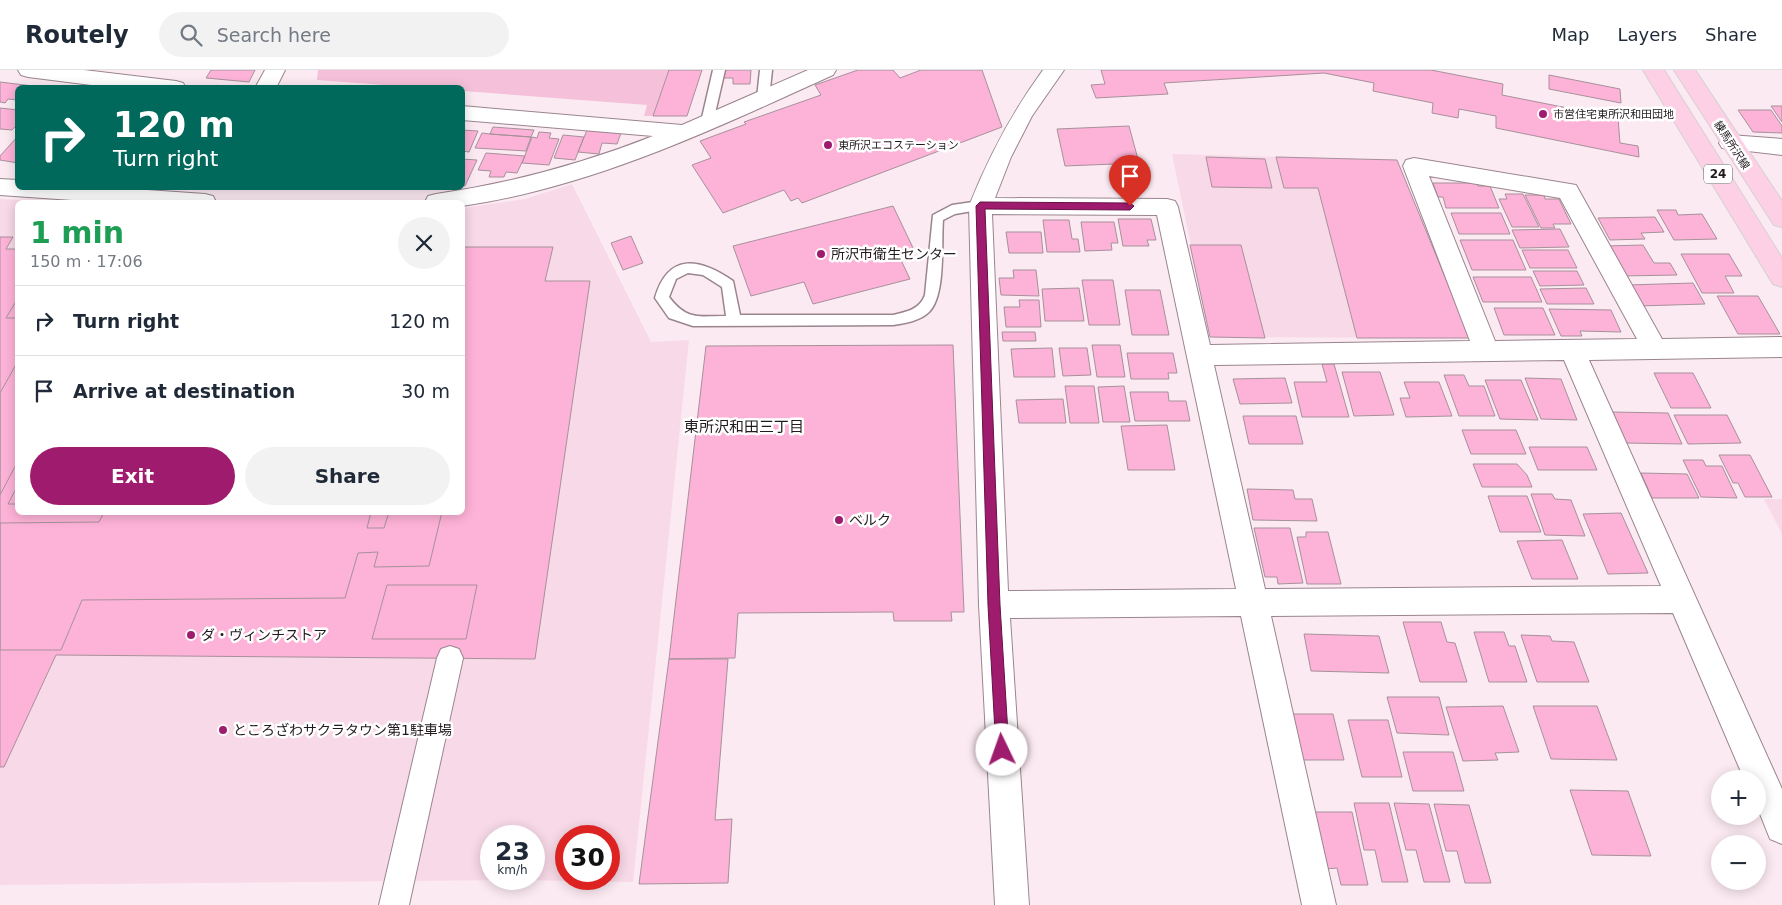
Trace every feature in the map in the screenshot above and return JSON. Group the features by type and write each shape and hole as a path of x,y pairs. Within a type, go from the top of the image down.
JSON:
{"main road":[{"name":"練馬所沢線","path":"1653,70 1676,104 1782,278"},
{"name":"練馬所沢線","path":"1684,70 1730,143 1782,219"}],"street":[{"path":"28,70 151,85"},
{"path":"267,85 275,70"},
{"path":"447,200 549,182 686,131 826,70"},
{"path":"1012,905 994,605 980,206 1000,157 1023,114 1054,70"},
{"path":"465,113 686,131"},
{"path":"1730,143 1782,147"},
{"path":"1486,351 1414,166 1568,191 1655,349"},
{"path":"0,187 15,188"},
{"path":"41,190 178,200"},
{"path":"980,206 1167,206 1319,905"},
{"path":"1200,355 1782,347"},
{"path":"1572,350 1782,827"},
{"path":"994,605 1682,599"},
{"path":"394,905 450,658"}],"lane":[{"path":"708,122 719,70"},
{"path":"763,98 766,70"},
{"path":"734,321 728,284 716,274 700,267 683,269 670,274 664,284 662,298 674,314 693,321 734,321 893,320 911,317 923,311 933,293 937,218 952,210 980,206"}],"shaded area":[{"path":"318,70 669,70 653,116 644,116 647,105 465,91 465,85 384,85 317,80"},
{"path":"1172,154 1397,160 1470,338 1210,337"},
{"path":"572,184 651,342 689,340 633,882 620,882 620,825 555,825 555,881 545,880 545,825 480,825 480,880 0,885 0,199 21,200 15,200 15,515 465,515 465,208 525,199"},
{"path":"1764,499 1782,499 1782,534"}],"building":[{"path":"211,70 255,70 249,82 206,78"},
{"path":"669,70 702,70 687,116 653,116"},
{"path":"724,70 751,70 750,84 733,84 733,78 723,78"},
{"name":"東所沢エコステーション","path":"858,70 893,70 900,78 921,70 982,70 1002,127 802,203 798,198 791,201 784,190 723,213 692,165 711,158 700,141 746,124 744,122 821,95 815,85"},
{"name":"市営住宅東所沢和田団地","path":"1101,70 1431,70 1503,84 1502,95 1618,118 1620,143 1638,146 1639,157 1496,128 1496,116 1459,109 1458,118 1432,113 1433,103 1373,91 1374,83 1324,73 1164,83 1168,94 1096,98 1091,85 1105,84"},
{"path":"1549,75 1620,89 1621,103 1549,89"},
{"path":"0,82 25,85 15,85 15,100 8,99 5,103 0,102"},
{"path":"1771,106 1782,106 1782,122"},
{"path":"0,108 15,110 15,127 12,130 0,129"},
{"path":"1738,110 1771,110 1782,126 1782,133 1753,132"},
{"path":"1129,126 1139,163 1065,166 1057,129"},
{"path":"493,127 534,130 531,137 490,134"},
{"path":"465,130 478,131 469,152 465,151"},
{"path":"587,130 621,133 617,144 602,143 599,154 578,152"},
{"path":"539,132 551,133 549,138 559,139 549,165 522,163 532,137 537,138"},
{"path":"482,133 531,137 526,151 475,148"},
{"path":"563,135 584,137 575,160 554,158"},
{"path":"15,139 15,162 0,160 0,156"},
{"path":"486,153 525,156 517,173 506,172 504,177 489,177 491,171 478,170"},
{"path":"1206,157 1265,159 1272,188 1212,187"},
{"path":"1276,157 1397,160 1470,338 1357,338 1318,188 1284,188"},
{"path":"465,159 477,160 465,186"},
{"path":"1433,183 1477,183 1478,186 1490,186 1499,208 1446,208 1443,197 1438,197"},
{"path":"1505,194 1523,194 1539,227 1512,227 1499,199 1507,199"},
{"path":"1525,195 1544,195 1545,199 1559,199 1571,224 1553,224 1555,228 1541,228"},
{"name":"所沢市衛生センター","path":"893,206 915,252 899,256 910,279 813,304 804,282 751,296 733,246"},
{"path":"1657,210 1676,210 1678,215 1702,214 1717,239 1674,240"},
{"path":"1451,213 1501,213 1510,234 1459,234"},
{"path":"1655,217 1664,232 1641,233 1645,239 1610,240 1598,218"},
{"path":"1118,219 1151,219 1156,240 1147,240 1149,246 1123,246"},
{"path":"1043,220 1069,220 1072,239 1078,239 1080,252 1047,252"},
{"path":"1081,222 1114,222 1118,243 1111,243 1112,250 1085,251"},
{"path":"1560,229 1569,247 1520,248 1512,230"},
{"path":"1006,232 1041,232 1043,253 1009,253"},
{"path":"631,236 643,263 623,270 611,243"},
{"path":"0,237 13,237 6,249 15,249 15,515 465,515 465,247 553,247 545,281 590,281 535,659 56,655 4,767 0,767"},
{"path":"1460,240 1513,240 1526,270 1472,270"},
{"path":"1190,245 1241,245 1265,338 1210,337"},
{"path":"1643,245 1654,263 1670,263 1677,275 1622,276 1606,246"},
{"path":"1522,250 1568,250 1577,268 1530,268"},
{"path":"1681,254 1729,254 1742,276 1725,276 1734,293 1702,293"},
{"path":"1013,270 1036,270 1039,296 1001,295 999,278 1014,278"},
{"path":"1533,271 1577,271 1584,285 1540,286"},
{"path":"1473,277 1531,277 1542,302 1483,302"},
{"path":"1082,280 1113,280 1120,325 1089,325"},
{"path":"1693,283 1705,304 1639,306 1627,285"},
{"path":"1079,288 1084,321 1045,321 1042,289"},
{"path":"1586,288 1594,304 1547,304 1540,289"},
{"path":"1125,290 1160,290 1169,335 1132,335"},
{"path":"1717,296 1758,296 1780,334 1738,334"},
{"path":"1019,300 1039,300 1041,327 1006,327 1004,307 1020,307"},
{"path":"15,303 15,318 6,318"},
{"path":"1494,308 1543,308 1555,335 1504,335"},
{"path":"1549,309 1611,310 1621,332 1580,331 1582,336 1561,336"},
{"path":"1002,332 1035,332 1036,341 1003,341"},
{"path":"953,345 964,612 951,612 952,621 894,621 893,612 738,613 735,658 669,659 706,346"},
{"path":"1092,345 1120,345 1125,377 1097,377"},
{"path":"1052,348 1055,377 1014,377 1011,349"},
{"path":"1059,348 1087,348 1091,375 1063,376"},
{"path":"1127,353 1173,353 1177,373 1168,373 1169,379 1131,379"},
{"path":"1322,364 1334,364 1349,417 1302,417 1294,382 1327,382"},
{"path":"15,366 15,467 0,495 0,393"},
{"path":"1342,372 1380,372 1394,415 1354,416"},
{"path":"1654,373 1693,373 1711,408 1671,408"},
{"path":"1444,375 1464,375 1469,386 1484,386 1495,416 1459,416"},
{"path":"1285,378 1292,403 1240,404 1233,379"},
{"path":"1525,378 1561,379 1577,420 1541,419"},
{"path":"1485,380 1521,380 1538,420 1500,419"},
{"path":"1404,382 1439,382 1452,416 1406,417 1400,398 1410,398"},
{"path":"1065,386 1094,386 1099,423 1070,423"},
{"path":"1124,386 1130,422 1103,422 1098,387"},
{"path":"1130,392 1168,392 1169,401 1186,401 1190,421 1135,421"},
{"path":"1063,399 1066,423 1019,423 1016,400"},
{"path":"1611,412 1668,413 1682,444 1625,443"},
{"path":"1674,415 1727,415 1741,443 1688,444"},
{"path":"1243,416 1296,416 1303,444 1249,444"},
{"path":"1167,425 1175,470 1128,470 1121,426"},
{"path":"1462,430 1516,430 1526,454 1471,454"},
{"path":"1529,447 1587,447 1597,470 1538,470"},
{"path":"1719,455 1750,455 1772,497 1745,497 1738,483 1733,483"},
{"path":"1683,460 1703,460 1706,466 1722,466 1737,498 1701,497"},
{"path":"1473,464 1517,464 1527,475 1532,487 1482,487"},
{"path":"1641,473 1687,474 1699,498 1652,498"},
{"path":"1247,489 1293,490 1295,499 1312,499 1317,521 1253,520"},
{"path":"15,491 15,504 8,504"},
{"path":"1531,494 1552,494 1555,499 1571,500 1585,536 1545,535"},
{"path":"1488,496 1527,496 1541,532 1500,532"},
{"path":"1621,513 1648,573 1608,574 1583,514"},
{"path":"102,515 370,515 367,528 384,528 388,515 441,515 429,566 374,567 378,552 358,553 345,598 82,600 61,650 0,650 0,523 99,522"},
{"path":"1254,528 1290,528 1303,583 1278,584 1277,577 1265,577"},
{"path":"1306,532 1328,532 1341,584 1307,584 1297,537 1306,537"},
{"path":"1562,540 1578,579 1532,579 1517,541"},
{"path":"387,585 477,585 466,639 372,639"},
{"path":"1403,622 1441,622 1447,642 1455,643 1467,682 1420,682"},
{"path":"1474,632 1504,632 1509,646 1515,646 1527,682 1489,682"},
{"path":"1304,634 1379,636 1389,673 1311,671"},
{"path":"1521,635 1550,636 1552,641 1574,642 1589,682 1537,682"},
{"path":"669,659 728,659 715,820 732,819 728,883 639,884"},
{"path":"1387,697 1439,697 1449,735 1397,733"},
{"path":"1503,706 1519,752 1495,753 1498,760 1463,761 1446,707"},
{"path":"1533,706 1597,706 1617,760 1551,759"},
{"path":"1293,714 1333,714 1344,760 1303,760"},
{"path":"1348,720 1388,720 1402,777 1362,777"},
{"path":"1403,752 1453,752 1464,791 1413,791"},
{"path":"1570,790 1628,791 1651,856 1592,855"},
{"path":"1354,803 1389,803 1408,882 1382,882 1375,850 1364,850"},
{"path":"1394,803 1429,804 1450,882 1424,882 1416,850 1406,850"},
{"path":"1434,804 1469,805 1491,883 1465,883 1457,851 1446,851"},
{"path":"1315,812 1352,812 1368,885 1341,885 1337,868 1326,869"}],"place":[{"name":"市営住宅東所沢和田団地","path":"1543,114"},
{"name":"東所沢エコステーション","path":"828,145"},
{"name":"所沢市衛生センター","path":"821,254"},
{"name":"ベルク","path":"839,520"},
{"name":"ダ・ヴィンチストア","path":"191,635"},
{"name":"ところざわサクラタウン第1駐車場","path":"223,730"}],"district":[{"name":"東所沢和田三丁目","path":"744,427"}],"route":[{"path":"1002,750 994,605 980,206 1130,206"}]}
